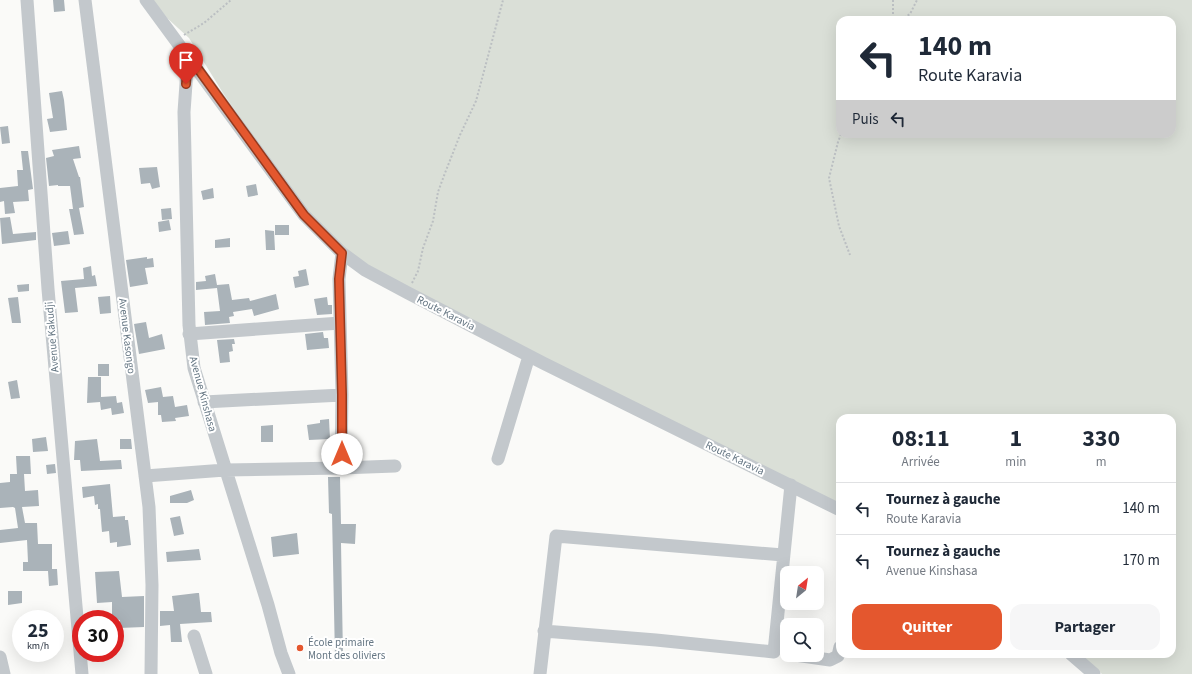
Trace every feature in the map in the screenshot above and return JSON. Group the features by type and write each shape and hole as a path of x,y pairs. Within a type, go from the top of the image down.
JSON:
{"street":[{"name":"Avenue Kakudji","path":"27,0 48,289 82,674"},
{"name":"Avenue Kasongo","path":"84,0 149,507 152,584 151,674"},
{"name":"Route Karavia","path":"146,0 188,55 304,215 342,253 365,270 529,356 836,508"},
{"name":"Avenue Kinshasa","path":"188,55 184,112 189,334 194,368 268,605 280,653 289,674"},
{"path":"341,468 342,395 339,279 342,253"},
{"path":"189,334 340,323"},
{"path":"498,459 529,356"},
{"path":"204,402 342,395"},
{"path":"145,476 225,470 395,466"},
{"path":"774,652 791,485"},
{"path":"540,674 556,536 783,554"},
{"path":"544,631 656,640 780,653"},
{"path":"194,636 206,674"},
{"path":"0,657 5,673"},
{"path":"824,659 830,660 836,657"},
{"path":"1076,658 1094,674"}],"path":[{"path":"176,40 204,23 231,0"},
{"path":"408,293 418,271 423,248 433,221 438,192 444,173 476,101 503,0"},
{"path":"892,0 893,16"},
{"path":"907,16 910,14 917,0"},
{"path":"840,138 829,178 839,226 850,255"}],"shaded area":[{"path":"153,0 1192,0 1192,674 1102,674 1084,658 1176,658 1176,414 836,414 836,504 420,296 356,258 315,220 270,161 223,93 189,38 167,18"}],"building":[{"path":"53,0 64,0 65,11 54,12"},
{"path":"62,91 67,130 50,132 47,119 53,118 49,93"},
{"path":"8,126 10,143 2,144 0,127"},
{"path":"79,146 81,158 73,159 80,177 84,207 79,208 84,234 74,235 69,209 73,209 70,186 49,186 46,158 54,156 52,150"},
{"path":"21,151 28,151 33,189 28,190 29,201 13,202 15,213 5,214 4,201 0,202 0,188 18,186 17,170 23,170"},
{"path":"157,167 160,187 152,189 150,183 141,184 139,168"},
{"path":"256,184 258,195 248,197 246,186"},
{"path":"213,188 214,198 203,200 201,191"},
{"path":"171,208 172,219 162,220 161,209"},
{"path":"10,217 13,234 36,232 36,240 2,244 0,218"},
{"path":"169,220 171,230 159,232 158,222"},
{"path":"275,225 289,225 289,235 275,235"},
{"path":"265,230 274,231 275,250 266,250"},
{"path":"68,231 70,244 54,246 52,233"},
{"path":"230,238 230,247 215,248 215,240"},
{"path":"147,257 147,259 153,258 154,267 145,268 148,284 130,287 126,260"},
{"path":"91,266 92,276 95,275 97,286 75,288 78,312 65,313 61,281 84,279 83,268"},
{"path":"306,269 309,285 295,288 293,277 299,276 298,271"},
{"path":"215,274 217,285 229,284 232,300 249,298 250,301 276,294 279,309 254,316 252,309 233,312 234,316 229,317 230,323 205,325 204,312 220,311 217,288 196,290 196,282 206,281 205,276"},
{"path":"29,284 29,291 18,292 17,285"},
{"path":"110,296 111,313 100,314 98,297"},
{"path":"18,297 21,323 12,323 8,298"},
{"path":"327,297 328,305 332,305 332,314 317,315 314,299"},
{"path":"146,322 149,338 162,334 165,349 139,354 134,324"},
{"path":"323,332 324,338 328,338 329,348 307,350 305,334"},
{"path":"234,339 235,344 232,344 233,351 229,352 230,362 220,363 217,340"},
{"path":"98,364 109,364 109,376 98,376"},
{"path":"88,377 101,377 101,397 116,396 117,403 122,402 124,413 112,415 111,408 101,410 100,402 87,403"},
{"path":"17,380 20,398 11,399 8,382"},
{"path":"161,387 163,397 173,396 175,407 187,405 189,416 175,418 176,421 162,422 161,415 158,415 158,402 148,403 145,390"},
{"path":"329,419 330,439 309,440 307,425 320,423 320,420"},
{"path":"273,425 273,442 261,442 261,426"},
{"path":"46,437 48,451 33,452 32,439"},
{"path":"97,439 100,461 121,460 122,469 81,471 80,460 74,460 75,441"},
{"path":"120,439 131,439 132,449 120,449"},
{"path":"16,456 30,456 31,474 24,474 25,491 38,490 39,506 22,507 25,523 37,523 38,544 52,544 52,569 57,569 58,585 49,586 48,571 23,571 23,562 28,562 27,540 0,543 0,530 18,528 15,508 0,508 0,483 10,482 10,474 17,474"},
{"path":"55,464 56,473 47,474 46,465"},
{"path":"328,477 340,477 341,524 356,524 355,544 341,543 343,657 335,658 332,514 329,513"},
{"path":"110,484 113,517 125,516 125,520 128,520 131,545 117,547 117,542 110,543 109,531 102,532 100,509 98,509 98,504 95,505 94,496 83,498 82,487"},
{"path":"191,490 194,500 187,503 170,503 170,496"},
{"path":"180,516 184,534 174,536 170,518"},
{"path":"297,533 299,554 273,557 271,537"},
{"path":"199,549 201,560 167,562 166,552"},
{"path":"119,571 122,597 144,596 144,627 124,628 124,610 112,610 112,602 97,603 95,572"},
{"path":"8,591 22,591 22,603 8,605"},
{"path":"199,593 201,612 211,612 212,622 180,624 182,642 171,642 170,625 160,626 160,611 174,611 172,596"}],"place":[{"name":"École primaire Mont des oliviers","path":"300,648"}],"route":[{"path":"186,84 188,55 304,215 320,233 342,253 339,279 342,454"}]}
